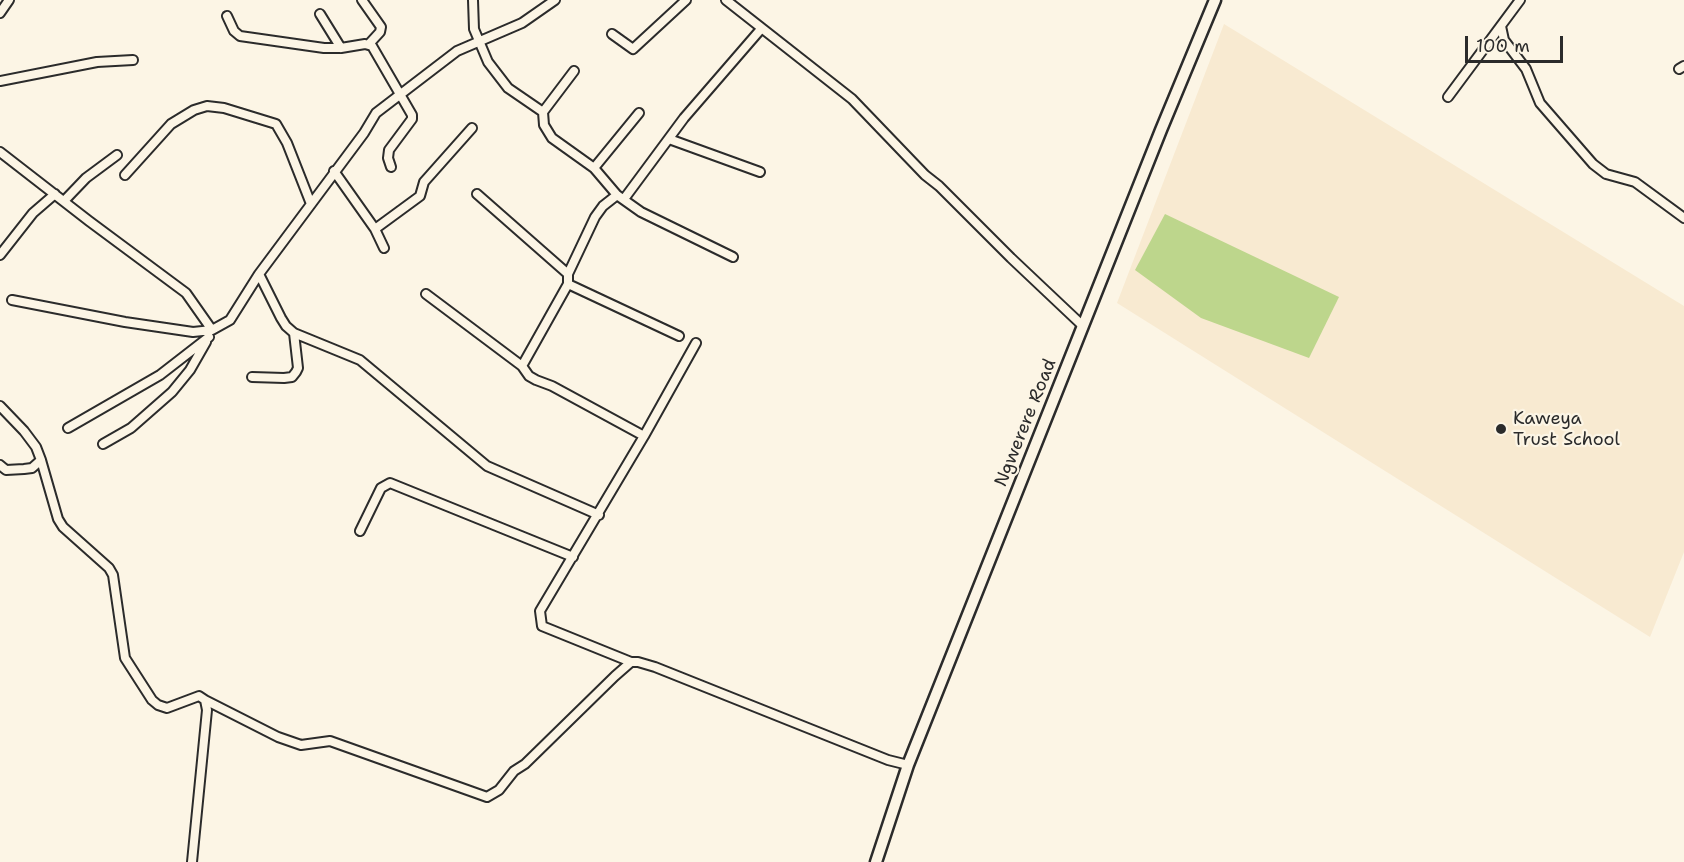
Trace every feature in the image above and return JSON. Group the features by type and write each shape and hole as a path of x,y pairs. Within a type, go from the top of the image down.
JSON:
{"main road":[{"name":"Ngwerere Road","path":"876,862 908,765 1215,0"}],"street":[{"path":"0,13 9,0"},
{"path":"227,16 234,31 240,36 341,48 369,45 380,32 381,27 363,0"},
{"path":"473,0 474,29 488,62 499,78 523,100 543,112"},
{"path":"68,428 160,375 210,333 230,320 259,274 364,133 376,113 401,96 452,54 522,23 555,0"},
{"path":"612,33 630,48 636,48 686,0"},
{"path":"726,0 852,99 925,175 951,197 1083,326"},
{"path":"1448,97 1520,0"},
{"path":"320,14 341,48"},
{"path":"1501,26 1504,40 1526,69 1540,103 1593,164 1606,174 1635,182 1684,218"},
{"path":"522,366 568,284 568,274 595,217 603,206 621,197 706,92 761,29"},
{"path":"369,45 372,46 412,119 389,150 388,158 391,167"},
{"path":"0,81 97,62 133,60"},
{"path":"574,70 543,112 544,125 552,138 594,168 621,197 641,212 734,257"},
{"path":"125,175 171,124 194,110 207,106 276,124 287,143 311,204"},
{"path":"594,168 639,113"},
{"path":"375,229 420,196 424,182 472,128"},
{"path":"669,139 760,172"},
{"path":"0,152 186,293 210,333"},
{"path":"64,201 86,178 117,156"},
{"path":"334,171 375,229 384,248"},
{"path":"0,255 33,213 55,194"},
{"path":"477,194 568,274"},
{"path":"259,274 281,318 294,333 360,360 487,466 599,515"},
{"path":"568,284 680,336"},
{"path":"426,294 522,366 529,376 644,436"},
{"path":"12,300 125,322 210,333"},
{"path":"103,444 131,428 172,393 183,380 210,333"},
{"path":"252,377 292,377 298,368 294,333"},
{"path":"696,343 599,515 540,611 542,626 631,662 655,667 861,749 908,765"},
{"path":"0,406 36,447 55,505 57,519 109,568 113,575 125,658 152,700 158,705 167,708 199,696 278,737 301,745 330,741 487,797 499,790 514,771 525,764 631,662"},
{"path":"0,466 6,470 32,468 41,460"},
{"path":"360,531 381,488 390,483 573,557"},
{"path":"192,862 207,710 205,700"}],"shaded area":[{"name":"Kaweya Trust School","path":"1224,24 1684,306 1684,552 1650,637 1117,303"}],"green space":[{"path":"1165,214 1339,297 1309,358 1201,318 1135,270"}],"place":[{"name":"Kaweya Trust School","path":"1501,429"}]}
